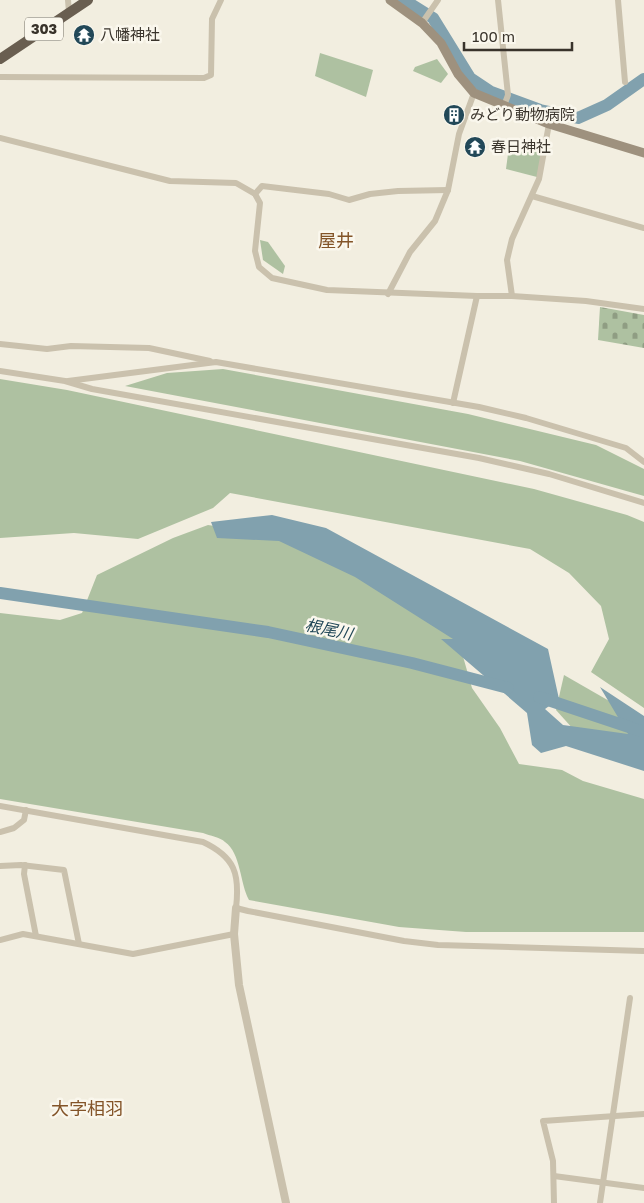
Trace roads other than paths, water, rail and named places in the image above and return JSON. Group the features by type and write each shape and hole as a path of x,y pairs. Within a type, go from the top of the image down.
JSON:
{"highway":[{"name":"303","path":"0,58 88,0"}],"main road":[{"path":"390,0 426,19 458,74 474,93 549,124 644,153"}],"street":[{"path":"68,0 69,12"},
{"path":"0,77 74,75 160,79 204,78 211,75 212,19 221,0"},
{"path":"426,19 438,0"},
{"path":"498,0 508,95 504,106"},
{"path":"618,0 625,82"},
{"path":"388,294 410,252 435,221 448,190 458,134 474,93"},
{"path":"512,296 507,260 512,239 539,179 549,124"},
{"path":"0,138 170,181 236,183 255,194 260,203 255,251 259,266 272,278 328,290 388,294 512,296 586,301 644,309"},
{"path":"255,194 262,186 329,194 349,200 370,194 398,191 448,190"},
{"path":"532,196 644,228"},
{"path":"453,403 477,296"},
{"path":"0,344 47,349 71,346 149,348 216,362 453,403 526,418 626,448 644,462"},
{"path":"65,381 216,362"},
{"path":"0,372 65,381 92,389 235,413 290,426 312,427 479,458 549,474 644,503"},
{"path":"0,806 180,836 218,848 236,871 239,886 234,934 239,985 286,1203"},
{"path":"0,832 14,828 24,820 26,810"},
{"path":"0,866 25,866 64,870 79,944"},
{"path":"25,866 24,874 36,936"},
{"path":"236,908 385,937 438,945 644,950"},
{"path":"0,938 23,934 133,954 234,934"},
{"path":"600,1203 630,998"},
{"path":"554,1203 553,1161 544,1121 644,1114"},
{"path":"554,1176 644,1188"}],"water":[{"path":"272,515 326,528 548,649 559,699 545,709 563,725 628,734 600,687 644,716 644,771 566,746 541,753 532,745 527,713 441,639 453,639 355,577 279,541 217,538 211,522"}],"waterway":[{"path":"404,0 433,18 470,78 491,92 540,110 578,118 607,105 644,79"},
{"name":"根尾川","path":"0,593 268,632 412,663 508,688"},
{"name":"根尾川","path":"539,697 644,732"}],"place":[{"name":"八幡神社","path":"84,35"},
{"name":"みどり動物病院","path":"454,115"},
{"name":"春日神社","path":"475,147"}],"district":[{"name":"屋井","path":"336,241"},
{"name":"大字相羽","path":"87,1109"}]}
